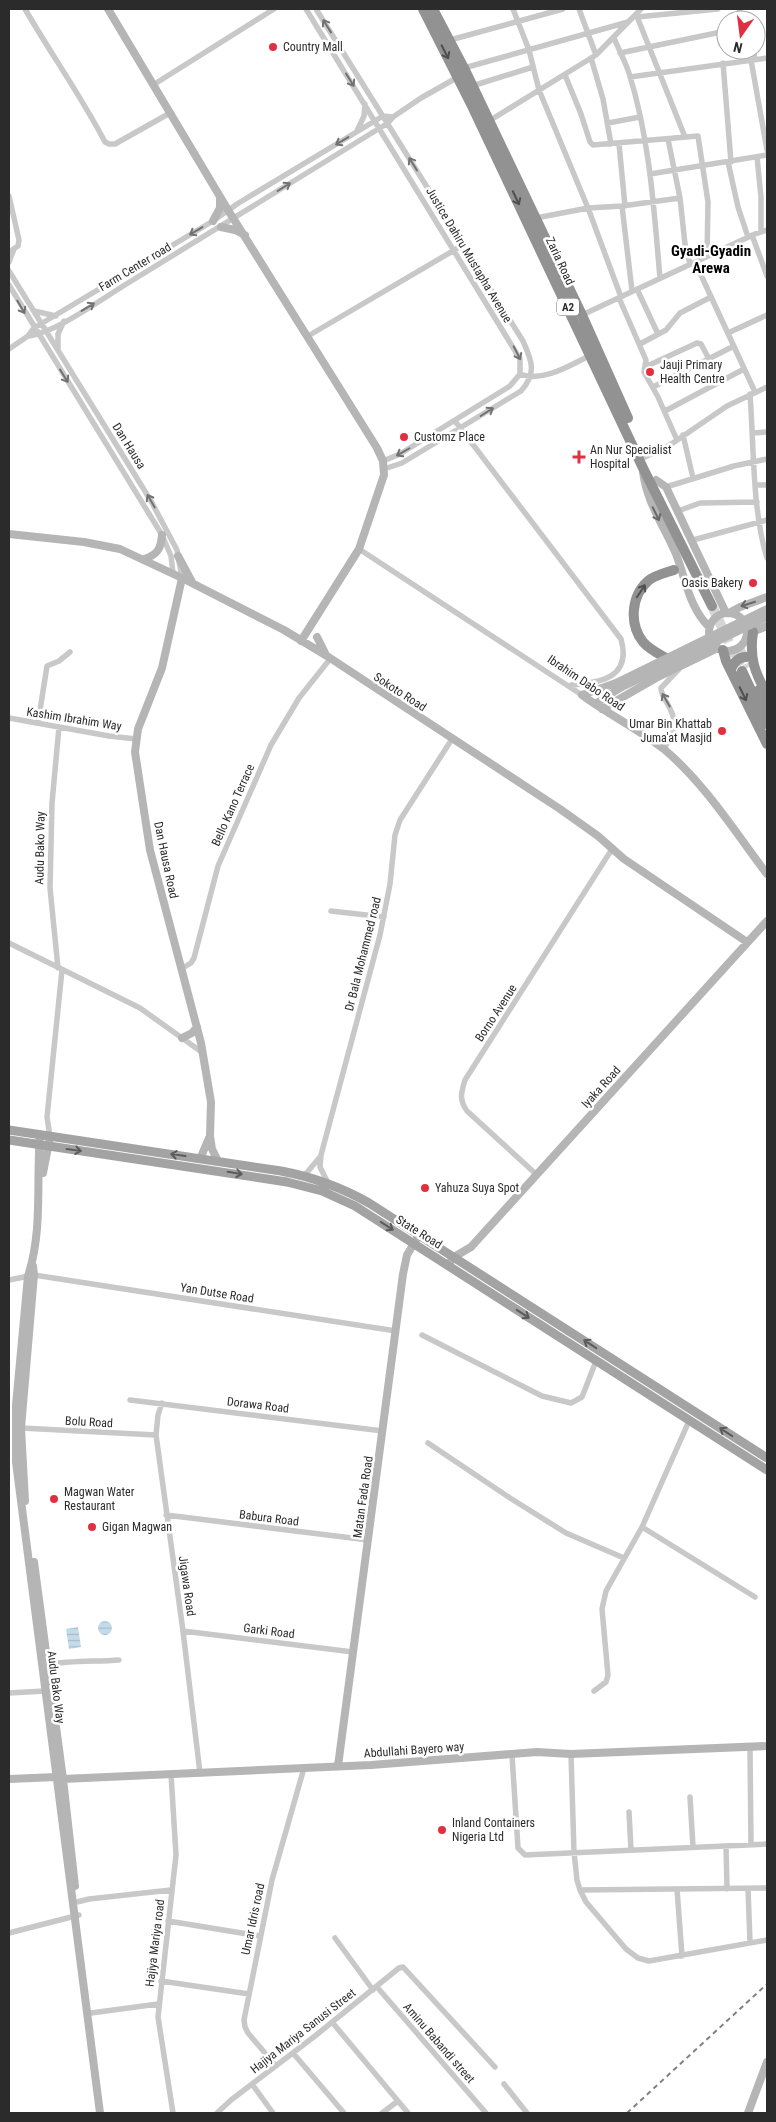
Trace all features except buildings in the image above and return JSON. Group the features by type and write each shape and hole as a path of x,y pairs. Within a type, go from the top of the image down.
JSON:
{"highway":[{"name":"Zaria Road","path":"432,9 458,77 591,355 644,462 656,480 714,605 691,572 644,462 582,315 464,68 432,9"},
{"path":"666,658 644,643 636,628 633,614 637,594 648,581 674,570"},
{"path":"750,634 747,665 767,724"},
{"path":"721,649 767,744"},
{"path":"731,669 734,662 740,658 747,665 767,696"},
{"path":"747,665 767,708"}],"main road":[{"name":"State Road","path":"9,1130 40,1140"},
{"name":"State Road","path":"9,1140 50,1141 218,1161 304,1176 328,1183 356,1196 454,1256 461,1267 596,1361 767,1470"},
{"name":"State Road","path":"50,1141 306,1186 355,1206 448,1265 461,1267 767,1458"}],"street":[{"path":"25,9 46,47 84,103 105,142 114,144 170,113"},
{"path":"108,9 228,210 377,448 383,465 359,549 301,641"},
{"path":"153,85 274,9"},
{"name":"Justice Dahiru Mustapha Avenue","path":"306,9 380,127 520,359 520,374"},
{"path":"316,9 523,341 532,367 530,378 521,390 461,429 402,463 383,465"},
{"path":"513,9 529,50 539,90 588,208 620,297 646,360 644,372 665,411 676,440"},
{"path":"450,40 517,20 563,9"},
{"path":"579,9 594,56 612,144"},
{"path":"489,121 594,56 638,13 718,9"},
{"path":"638,13 685,137"},
{"path":"464,68 628,22"},
{"path":"620,53 716,32"},
{"path":"614,38 630,77 645,142 660,278"},
{"path":"630,77 753,60 767,150"},
{"path":"723,63 729,162 738,207 767,276"},
{"path":"472,86 533,67"},
{"path":"564,75 591,144 645,142 698,136 708,202 707,256"},
{"path":"388,123 393,117 458,77"},
{"path":"357,132 364,116 365,104"},
{"path":"9,348 28,336 34,328 383,116 393,117"},
{"path":"608,123 640,117"},
{"name":"Farm Center road","path":"38,335 64,322 221,227 388,123"},
{"path":"668,139 680,198 685,244 692,263 711,297 734,346 753,393 755,485 767,558"},
{"path":"618,144 635,290 658,334"},
{"path":"650,174 767,155"},
{"path":"757,157 764,199 760,232"},
{"path":"213,221 221,204 219,192"},
{"path":"9,196 19,240 18,246 11,251 9,262"},
{"path":"536,218 588,208 653,203 680,198"},
{"path":"221,227 235,230 246,236"},
{"path":"582,315 750,236 767,230"},
{"path":"308,336 463,245"},
{"name":"Dan Hausa","path":"9,271 151,501 178,556 182,578"},
{"name":"Dan Hausa","path":"9,285 162,535 172,556 173,573"},
{"path":"640,344 666,330 680,312 711,297"},
{"path":"33,310 56,316"},
{"path":"728,333 767,315"},
{"path":"58,350 58,334 64,322"},
{"path":"28,336 38,335"},
{"path":"645,367 697,343 701,344 709,359"},
{"path":"652,387 734,346"},
{"path":"383,465 510,386 520,374 530,378 557,371 591,355"},
{"path":"665,411 744,369"},
{"path":"721,649 712,641 709,627 701,619 685,586 676,554 648,497 644,462 727,406 767,387"},
{"path":"455,421 621,639 624,655 622,664 613,675 591,683 570,685"},
{"path":"753,433 767,432"},
{"path":"683,435 693,478"},
{"path":"666,487 754,460 767,459"},
{"path":"656,480 666,487 728,613 741,618 750,634"},
{"path":"755,485 767,484"},
{"path":"678,511 700,503 757,502"},
{"path":"693,540 767,520"},
{"name":"Sokoto Road","path":"9,534 96,544 120,549 173,573 284,630 560,809 598,836 612,849 746,942"},
{"path":"144,559 157,553 160,549 162,535"},
{"name":"Ibrahim Dabo Road","path":"359,549 570,685 602,709 664,749 702,787 767,874"},
{"path":"178,556 193,583"},
{"path":"173,573 178,591"},
{"name":"Dan Hausa Road","path":"182,578 162,668 136,739 135,752 150,850 203,1053 211,1102 210,1136 212,1150 218,1161"},
{"path":"709,627 717,616 767,597"},
{"path":"595,704 618,686 666,658 767,608"},
{"path":"582,695 618,686 767,617"},
{"path":"602,709 682,665 721,649 731,650 738,648 750,634 767,626"},
{"path":"284,630 309,628"},
{"path":"317,637 329,658"},
{"path":"38,724 47,666 59,661 70,652"},
{"name":"Bello Kano Terrace","path":"181,969 191,963 194,958 218,866 270,745 299,698 329,658"},
{"path":"664,749 675,726 673,714 661,692 661,688 682,665"},
{"name":"Kashim Ibrahim Way","path":"9,718 136,739"},
{"name":"Audu Bako Way","path":"47,1117 60,969 50,888 52,803 59,727"},
{"name":"Dr Bala Mohammed road","path":"321,1155 384,917 390,884 395,835 400,820 452,739"},
{"name":"Borno Avenue","path":"537,1175 467,1111 462,1104 461,1093 465,1080 612,849"},
{"path":"331,910 384,917"},
{"name":"Iyaka Road","path":"448,1265 454,1256 471,1247 767,921"},
{"path":"9,944 140,1008 203,1053"},
{"path":"182,1038 192,1033 197,1027"},
{"path":"40,1140 47,1117"},
{"path":"47,1117 50,1141"},
{"name":"Dan Hausa Road","path":"200,1159 210,1136"},
{"name":"Audu Bako Way","path":"40,1140 40,1188"},
{"name":"Audu Bako Way","path":"50,1141 40,1188 32,1263 21,1428 25,1500 55,1719 59,1778 100,2113"},
{"path":"304,1176 321,1155"},
{"path":"321,1155 320,1167 328,1183"},
{"name":"Matan Fada Road","path":"338,1766 404,1263 413,1243 419,1235"},
{"path":"461,1267 471,1247"},
{"path":"9,1280 31,1276"},
{"name":"Audu Bako Way","path":"31,1276 16,1405 16,1453 21,1509 45,1691 77,1902 76,1915 92,2013 104,2113"},
{"name":"Yan Dutse Road","path":"31,1276 396,1331"},
{"path":"422,1335 521,1387 562,1402 571,1403 582,1397 596,1361"},
{"name":"Dorawa Road","path":"130,1400 383,1431"},
{"name":"Jigawa Road","path":"162,1403 158,1415 156,1436 183,1631 200,1773"},
{"path":"594,1691 602,1687 608,1675 602,1610 606,1591 642,1527 689,1421"},
{"name":"Bolu Road","path":"21,1428 156,1436"},
{"path":"428,1443 566,1533 624,1558"},
{"name":"Babura Road","path":"166,1515 368,1540"},
{"path":"642,1527 755,1597"},
{"name":"Garki Road","path":"183,1631 353,1652"},
{"path":"48,1665 64,1662 119,1660"},
{"path":"9,1693 45,1691"},
{"name":"Abdullahi Bayero way","path":"9,1779 304,1768 537,1752 571,1754 767,1746"},
{"path":"750,1747 751,1844"},
{"path":"571,1754 574,1852 577,1880 580,1890 592,1909 626,1949 638,1958 649,1961 767,1940"},
{"path":"512,1755 518,1848 525,1855 767,1844"},
{"name":"Umar Idris road","path":"276,2066 245,2027 260,1936 279,1849 304,1768"},
{"name":"Hajiya Mariya road","path":"171,1774 176,1843 158,2017 174,2113"},
{"path":"690,1797 693,1847"},
{"path":"629,1812 632,1850"},
{"path":"726,1846 727,1889"},
{"path":"580,1890 767,1888"},
{"path":"678,1889 682,1956"},
{"path":"748,1889 750,1942"},
{"path":"77,1902 171,1890"},
{"path":"9,1934 76,1915"},
{"path":"168,1921 260,1936"},
{"name":"Aminu Babandi street","path":"335,1938 375,1988 486,2113"},
{"name":"Hajiya Mariya Sanusi Street","path":"217,2113 399,1968 403,1967 495,2067"},
{"path":"161,1981 249,1994"},
{"path":"92,2013 158,2004"},
{"path":"332,2022 408,2113"},
{"path":"293,2053 344,2113"},
{"path":"748,2113 767,2062"},
{"path":"252,2084 272,2113"},
{"path":"504,2084 527,2113"},
{"path":"382,2113 398,2100"}],"water":[{"path":"105,1621 110,1623 112,1628 110,1633 105,1635 100,1633 98,1628 100,1623"},
{"path":"78,1627 81,1647 69,1649 66,1629"}],"tunnel":[{"path":"712,606 740,666"},
{"path":"740,650 749,667"}],"railway":[{"path":"627,2113 767,1984"}],"place":[{"name":"Country Mall","path":"273,47"},
{"name":"Jauji Primary Health Centre","path":"650,372"},
{"name":"Customz Place","path":"404,437"},
{"name":"An Nur Specialist Hospital","path":"579,457"},
{"name":"Oasis Bakery","path":"753,583"},
{"name":"Umar Bin Khattab Juma'at Masjid","path":"722,731"},
{"name":"Yahuza Suya Spot","path":"425,1188"},
{"name":"Magwan Water Restaurant","path":"54,1499"},
{"name":"Gigan Magwan","path":"92,1527"},
{"name":"Inland Containers Nigeria Ltd","path":"442,1830"}],"district":[{"name":"Gyadi-Gyadin Arewa","path":"711,260"}]}
